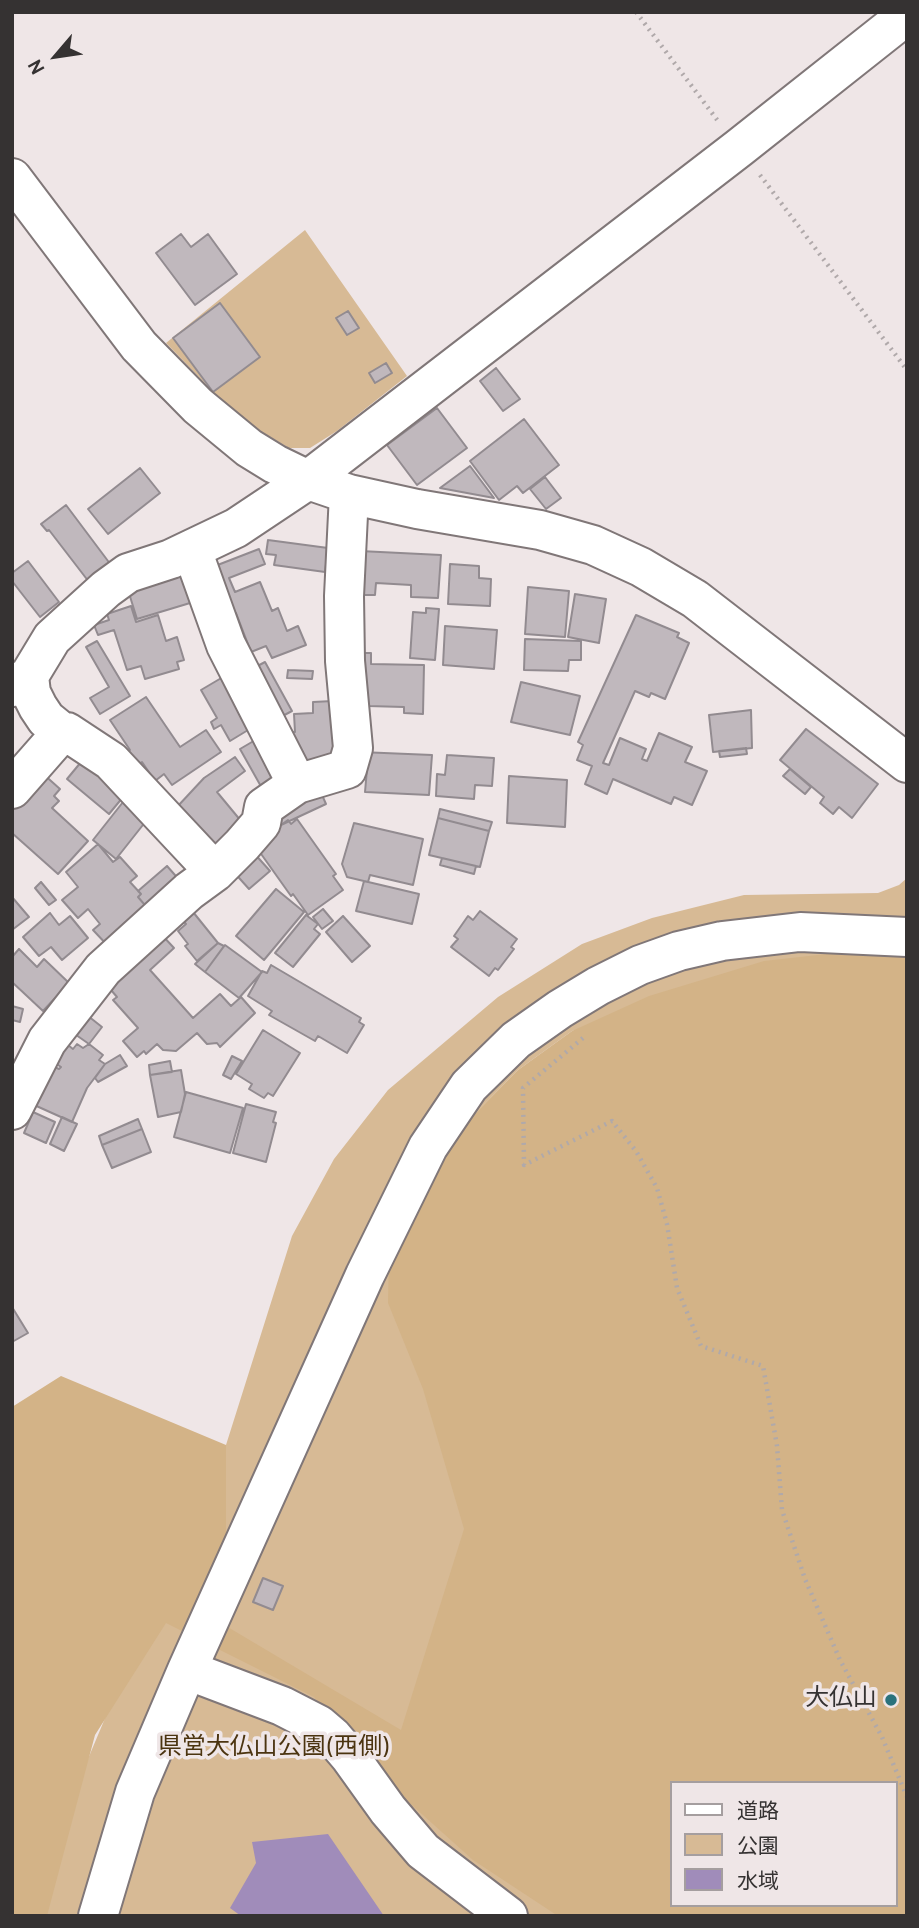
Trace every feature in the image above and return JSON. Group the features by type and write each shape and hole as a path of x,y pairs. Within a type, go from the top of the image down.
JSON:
{"street":[{"path":"215,872 111,761 67,732 62,732 47,719 31,693 20,682 52,638 106,589 128,573 171,559 236,528 308,480 907,15"},
{"path":"12,177 139,346 198,406 249,448 308,480 349,494 417,509 540,530 593,545 641,567 695,599 907,763"},
{"path":"12,1110 47,1041 103,969 188,891 215,872 261,823 264,807 297,784 347,769 353,748 345,661 344,596 349,494"},
{"path":"192,550 226,645 297,784"},
{"path":"12,789 62,732"},
{"path":"97,1916 135,1792 187,1670 365,1275 428,1147 469,1086 516,1040 598,986 640,965 679,951 722,941 800,932 907,937"},
{"path":"187,1670 282,1706 319,1725 350,1757 388,1810 423,1851 508,1916"}],"path":[{"path":"636,12 907,370"},
{"path":"583,1038 523,1088 524,1165 612,1121 636,1151 657,1188 667,1224 677,1288 701,1346 763,1366 777,1446 782,1510 805,1580 840,1660 882,1737 907,1797"}],"green space":[{"path":"305,230 407,376 337,431 310,448 289,448 262,432 225,404 166,343"},
{"name":"県営大仏山公園(西側)","path":"907,878 907,945 572,1031 518,1070 450,1139 612,1916 12,1916 12,1837 43,1866 166,1573 226,1445 292,1236 334,1159 388,1090 498,997 582,944 652,918 744,895 878,893 899,885"}],"shaded area":[{"path":"907,945 907,1916 558,1916 473,1860 384,1780 314,1697 166,1623 95,1735 47,1916 12,1916 12,1407 61,1376 226,1445 226,1626 401,1730 464,1529 423,1389 388,1303 389,1253 450,1139 518,1070 572,1031 649,996 764,961"}],"water":[{"path":"328,1834 384,1916 241,1916 230,1908 256,1863 252,1842"}],"building":[{"path":"181,234 191,247 208,234 237,274 195,305 156,253"},
{"path":"220,303 260,357 213,392 173,338"},
{"path":"348,311 359,328 347,335 336,318"},
{"path":"386,363 392,373 375,383 369,373"},
{"path":"496,368 520,399 503,411 480,381"},
{"path":"437,408 467,448 417,485 387,445"},
{"path":"524,419 559,465 523,493 517,486 499,500 470,461"},
{"path":"470,466 494,498 440,488"},
{"path":"140,468 160,493 108,534 88,509"},
{"path":"545,477 561,498 546,509 530,489"},
{"path":"66,505 111,565 89,582 49,530 41,524"},
{"path":"268,540 328,548 325,572 274,565 276,555 266,554"},
{"path":"259,549 265,564 229,578 235,592 260,582 272,611 278,608 287,631 298,626 306,645 272,658 266,646 251,652 236,613 230,616 215,566"},
{"path":"360,551 441,555 438,598 411,597 411,585 376,583 375,595 358,595"},
{"path":"28,561 59,602 40,617 12,581 12,573"},
{"path":"450,564 479,566 479,578 491,579 490,606 448,604"},
{"path":"191,571 200,600 137,619 128,590"},
{"path":"528,587 569,591 565,637 525,634"},
{"path":"575,594 606,599 599,643 568,637"},
{"path":"131,606 136,622 158,615 166,641 177,637 184,660 177,662 179,669 145,679 141,666 127,670 114,630 98,635 94,625 109,620 107,614"},
{"path":"426,608 439,609 435,660 410,658 413,612 426,613"},
{"path":"636,615 679,633 677,637 689,643 665,699 651,693 649,697 635,691 603,763 609,765 620,738 646,749 642,759 647,761 659,733 692,747 685,762 707,771 692,805 674,797 671,804 613,779 607,794 585,784 592,766 577,760 583,745 578,742"},
{"path":"445,626 497,630 494,669 443,665"},
{"path":"525,639 581,641 581,660 569,660 568,671 524,670"},
{"path":"97,641 130,696 100,714 90,698 109,687 86,647"},
{"path":"359,653 371,653 371,664 424,665 423,714 404,713 404,707 368,706"},
{"path":"265,662 292,711 275,720 248,671"},
{"path":"288,670 313,671 312,679 287,678"},
{"path":"223,677 253,727 230,741 221,725 214,729 211,722 217,718 201,690"},
{"path":"521,682 580,696 570,735 511,722"},
{"path":"146,697 180,747 206,730 221,752 172,785 164,774 155,781 142,762 132,769 123,755 130,750 110,720"},
{"path":"333,701 334,754 328,754 328,763 303,763 303,752 291,752 290,732 295,732 294,714 313,713 313,702"},
{"path":"751,710 752,748 713,752 709,715"},
{"path":"806,729 878,784 852,818 839,807 833,814 820,803 824,797 780,760"},
{"path":"257,739 280,780 263,790 240,749"},
{"path":"746,748 747,754 720,757 719,751"},
{"path":"360,752 432,755 429,795 365,792 367,769"},
{"path":"447,755 494,758 492,786 475,785 474,799 436,796 437,774 445,775"},
{"path":"86,756 128,791 109,814 67,779"},
{"path":"235,757 245,771 217,792 241,821 214,848 177,807 204,778"},
{"path":"790,769 811,787 805,794 783,776"},
{"path":"41,772 60,789 54,796 59,801 52,808 88,841 58,874 12,833 12,803"},
{"path":"509,776 567,780 565,827 507,823"},
{"path":"318,786 326,804 281,825 272,813"},
{"path":"127,797 150,816 116,859 93,840"},
{"path":"440,809 492,822 489,831 438,818"},
{"path":"438,818 489,831 480,867 429,855"},
{"path":"297,819 336,874 333,876 343,890 308,915 254,844 288,820 291,824"},
{"path":"354,823 423,839 413,885 370,875 368,882 347,877 342,864"},
{"path":"98,844 113,862 120,857 137,876 130,882 141,894 138,897 150,911 109,947 93,930 100,924 88,909 78,918 62,900 78,887 66,872"},
{"path":"253,852 270,871 249,889 232,870"},
{"path":"442,858 476,866 474,874 440,865"},
{"path":"167,866 182,883 150,911 138,897 141,894 138,891"},
{"path":"364,881 419,894 412,924 356,911"},
{"path":"41,882 56,900 49,905 35,888"},
{"path":"276,889 304,912 264,960 236,936"},
{"path":"12,897 29,917 12,930"},
{"path":"189,907 218,943 197,961 185,946 188,944 178,931 186,924 178,915"},
{"path":"323,909 333,921 322,929 313,917"},
{"path":"480,911 517,939 511,947 514,949 498,970 495,968 489,976 451,947 458,939 454,936 468,916 473,920"},
{"path":"50,913 59,925 70,916 88,938 62,960 51,947 39,956 23,937"},
{"path":"306,915 318,924 314,929 320,934 293,967 275,953"},
{"path":"343,916 370,946 352,962 326,932"},
{"path":"161,934 174,948 150,970 193,1018 220,994 231,1006 241,997 255,1013 220,1047 217,1043 207,1044 197,1033 176,1051 163,1050 157,1044 146,1054 144,1051 137,1057 123,1041 138,1028 113,1000 117,997 105,983"},
{"path":"218,943 224,946 205,972 195,964"},
{"path":"225,945 262,972 239,998 205,972"},
{"path":"19,949 37,967 44,959 69,983 43,1011 12,982 12,957"},
{"path":"271,965 361,1018 359,1022 364,1025 347,1053 318,1036 315,1041 269,1015 272,1011 248,996 262,971 267,973"},
{"path":"12,1006 23,1009 20,1022 12,1020"},
{"path":"83,1012 102,1027 89,1044 69,1030"},
{"path":"263,1030 300,1053 273,1096 268,1093 264,1098 249,1089 252,1084 236,1074"},
{"path":"64,1042 73,1049 77,1044 83,1048 89,1044 103,1055 99,1060 105,1064 87,1088 72,1122 32,1104 50,1065 59,1069 61,1067 51,1060"},
{"path":"120,1055 127,1066 98,1082 95,1078 105,1064"},
{"path":"232,1056 242,1061 231,1079 223,1075"},
{"path":"170,1061 172,1072 150,1075 149,1065"},
{"path":"181,1070 185,1094 181,1112 158,1117 150,1075"},
{"path":"186,1092 243,1108 230,1153 174,1137"},
{"path":"246,1104 276,1112 273,1122 276,1123 266,1162 233,1153"},
{"path":"33,1112 55,1122 46,1143 24,1133"},
{"path":"62,1117 77,1124 64,1151 50,1144"},
{"path":"138,1119 142,1129 102,1145 99,1136"},
{"path":"142,1129 151,1152 112,1168 102,1145"},
{"path":"12,1307 28,1333 12,1342"},
{"path":"263,1578 283,1586 273,1610 253,1602"}],"place":[{"name":"大仏山","path":"891,1700"}]}
